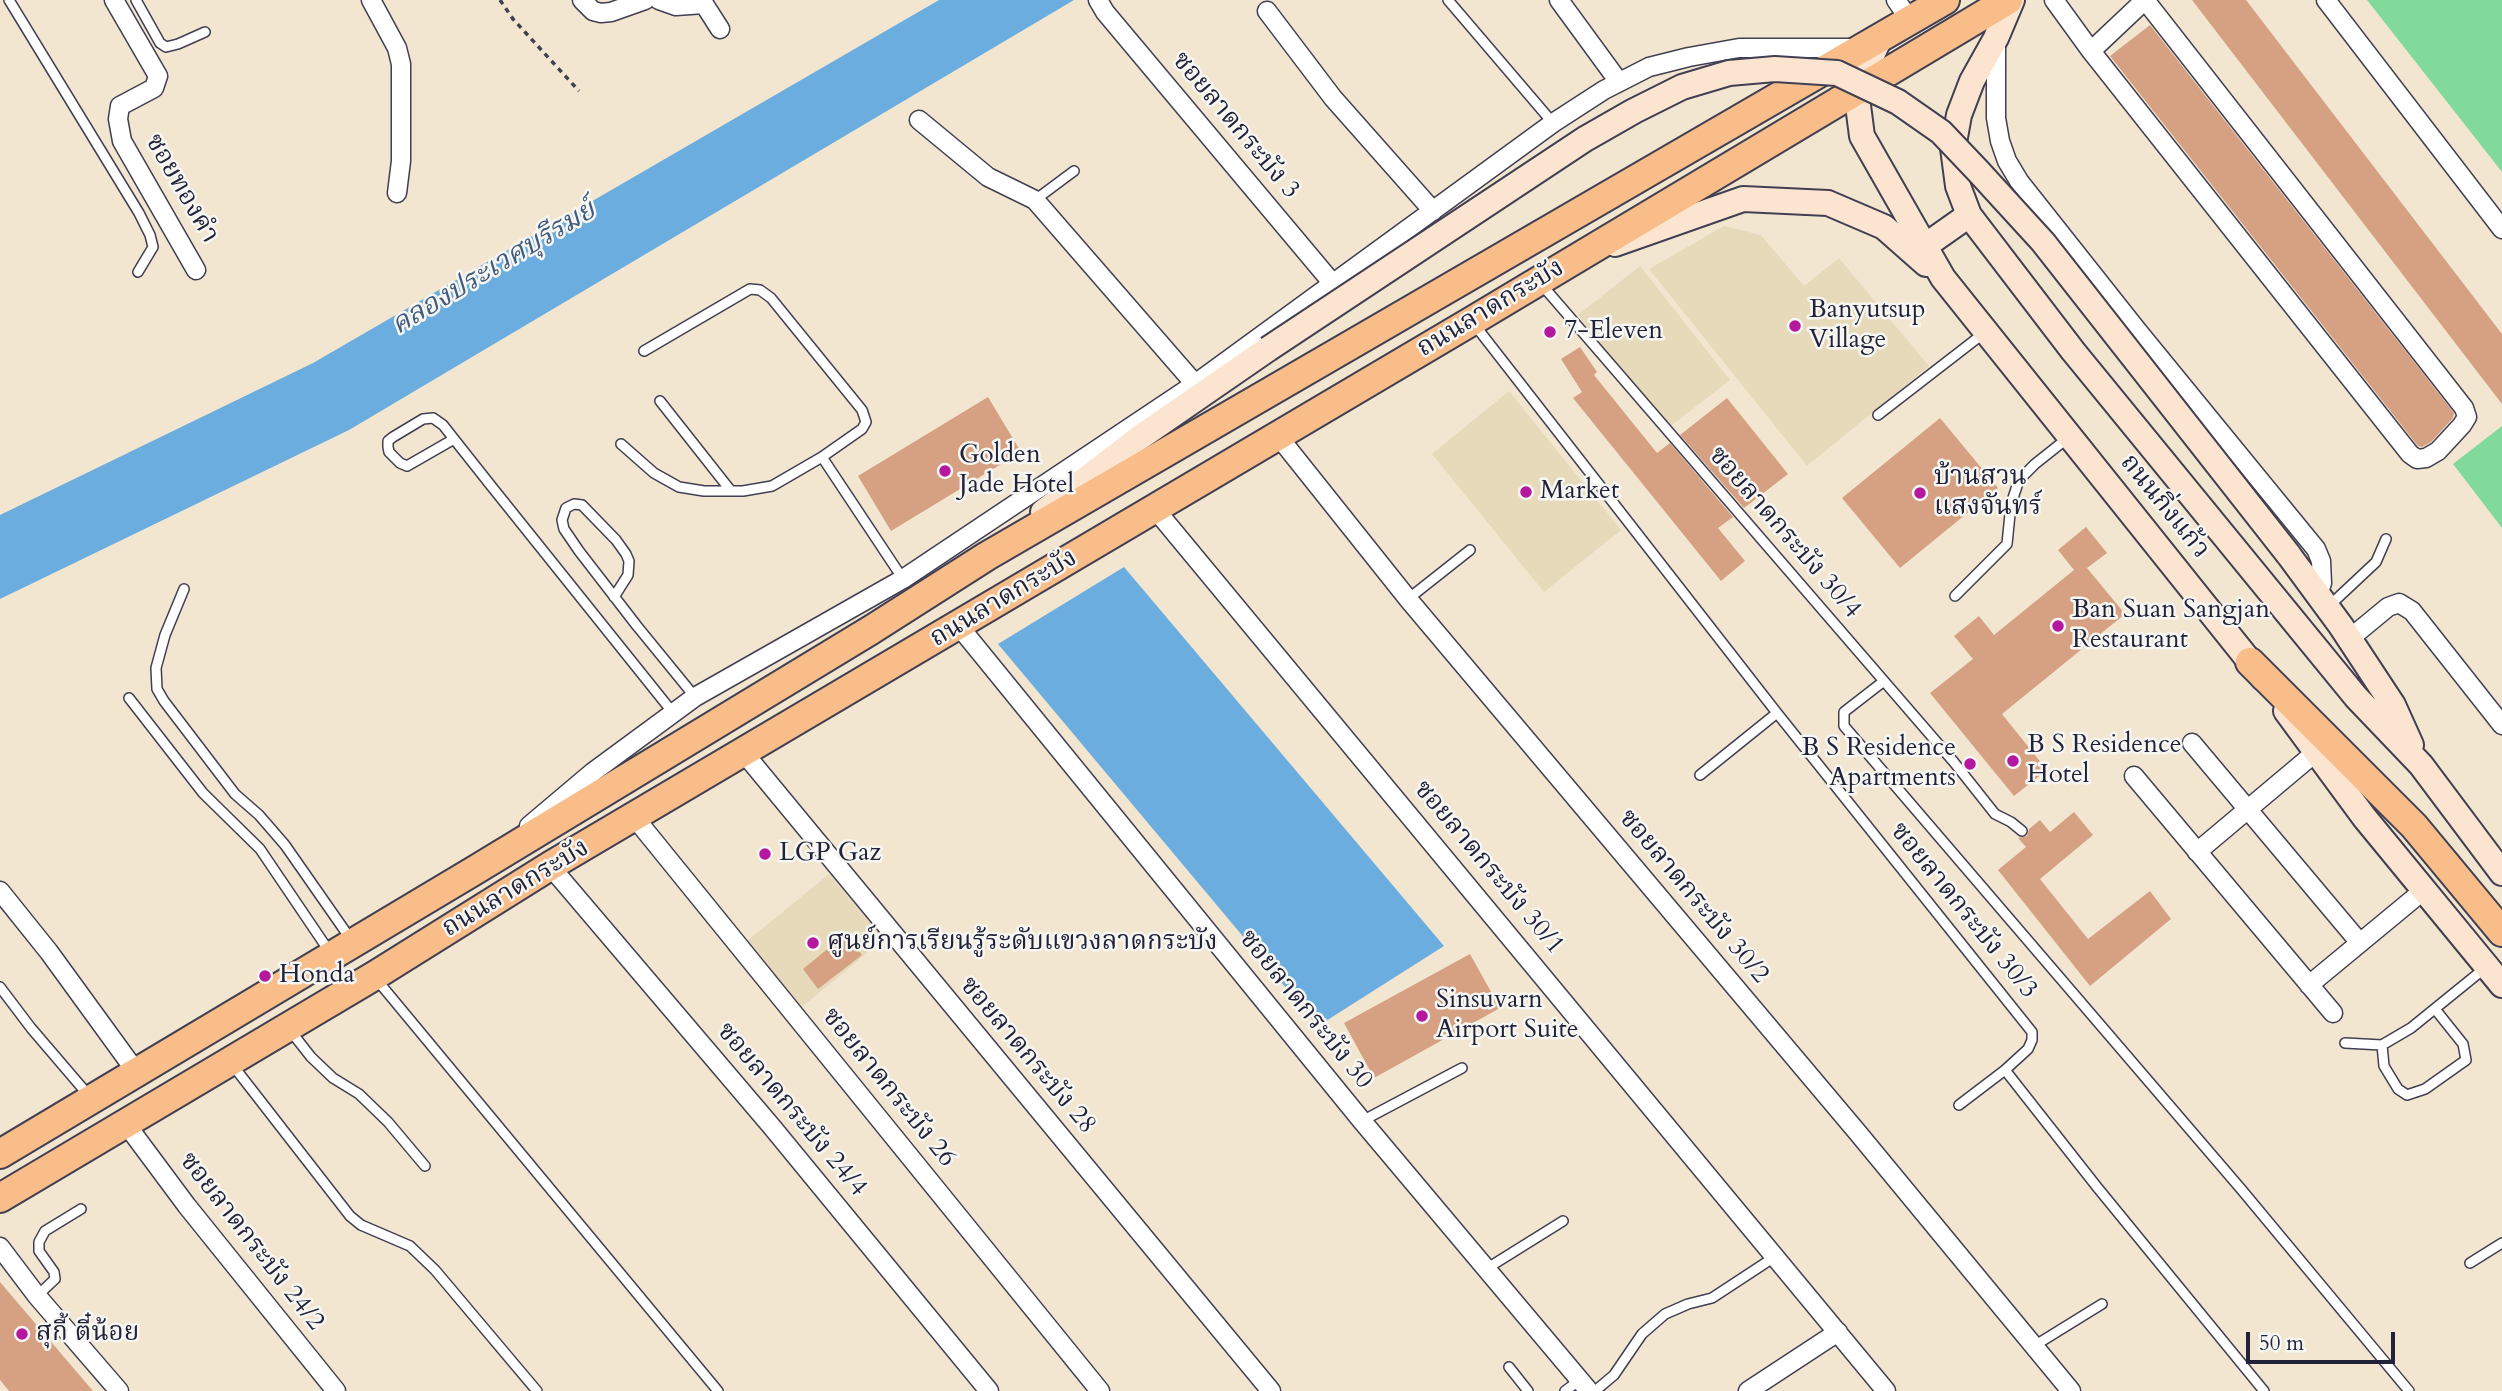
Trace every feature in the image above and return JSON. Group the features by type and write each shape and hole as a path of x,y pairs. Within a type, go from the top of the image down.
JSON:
{"main road":[{"name":"ถนนลาดกระบัง","path":"0,1154 472,872 871,630 987,556 1872,43 1903,10 1945,0"},
{"name":"ถนนลาดกระบัง","path":"0,1198 288,1028 550,866 2010,0"},
{"name":"ถนนกิ่งแก้ว","path":"2010,0 1996,38 1972,81 1959,115 1953,148 1958,186 1969,215 2073,351 2356,697 2421,765 2500,869"},
{"path":"1856,90 1872,43"},
{"path":"987,556 1139,438 1268,349 1585,139 1634,111 1670,93 1729,73 1775,69 1837,73 1898,102 1941,132 2043,242 2323,601 2393,705 2421,765"},
{"name":"ถนนกิ่งแก้ว","path":"1856,90 1862,136 1943,278 2250,662 2364,817 2494,976"},
{"path":"1580,256 1743,199 1828,203 1884,227 1943,278"},
{"path":"1925,246 1969,215"},
{"path":"2250,662 2414,826 2502,932"},
{"path":"394,919 416,950"}],"street":[{"name":"ซอยทองคำ","path":"114,0 158,76 154,88 120,106 119,129 122,141 196,270"},
{"path":"371,0 397,48 401,64 401,161 397,193"},
{"path":"582,0 593,11 601,13 645,0"},
{"path":"659,0 676,6 704,4 720,29"},
{"path":"1559,0 1619,82"},
{"path":"2054,0 2091,51 2410,454 2417,459 2426,458 2438,451 2467,417 2464,408 2145,0 2091,51"},
{"path":"2326,0 2502,229"},
{"name":"ซอยลาดกระบัง 3","path":"1101,6 1334,285"},
{"path":"1268,11 1334,98 1433,211"},
{"path":"1996,38 1996,118 2000,141 2013,171 2137,330 2316,549 2321,561 2323,601"},
{"path":"472,872 593,772 695,697 903,579 1195,384 1553,123 1619,82 1648,68 1739,48 1872,43"},
{"path":"919,120 988,177 1035,200 1195,384"},
{"name":"ซอยลาดกระบัง 30/2","path":"1278,436 1408,599 1849,1122 2071,1391"},
{"name":"ซอยลาดกระบัง 30/1","path":"1155,509 1886,1391"},
{"path":"2348,640 2388,607 2399,603 2412,611 2502,724"},
{"name":"ซอยลาดกระบัง 30","path":"958,625 1362,1121 1584,1385"},
{"path":"2192,743 2360,943"},
{"path":"2197,852 2316,752"},
{"name":"ซอยลาดกระบัง 28","path":"744,753 1270,1391"},
{"path":"2134,776 2333,1013"},
{"name":"ซอยลาดกระบัง 26","path":"635,818 1100,1391"},
{"name":"ซอยลาดกระบัง 24/4","path":"550,866 772,1127 989,1391"},
{"path":"2309,985 2424,890"},
{"path":"0,891 137,1073"},
{"name":"ซอยลาดกระบัง 24/2","path":"126,1124 187,1206 336,1391"},
{"path":"0,1247 37,1296 119,1391"},
{"path":"1748,1391 1838,1332"}],"lane":[{"path":"9,0 107,158 150,235 152,247 138,272"},
{"path":"136,0 160,43 166,47 205,32"},
{"path":"1448,0 1553,123"},
{"path":"1035,200 1074,171"},
{"name":"ซอยลาดกระบัง 30/4","path":"1538,281 1953,761 1995,814 2022,831"},
{"path":"621,444 654,473 679,487 731,491 772,486 822,457 862,429 866,422 862,410 818,354 771,298 760,290 750,289 644,351"},
{"name":"ซอยลาดกระบัง 30/3","path":"1472,321 1777,713 2032,1032 2028,1049 2005,1070"},
{"path":"1878,415 1986,331"},
{"path":"660,401 731,491"},
{"path":"454,439 407,466 400,463 389,452 388,447 388,442 393,437 424,419 433,418 443,425 674,714"},
{"path":"1955,596 2007,544 2011,504 2019,480 2070,437"},
{"path":"822,457 903,579"},
{"path":"614,597 628,575 629,561 626,554 582,505 574,504 566,508 562,520 564,529 614,597 695,697"},
{"path":"2323,601 2376,562 2386,539"},
{"path":"1408,599 1470,550"},
{"path":"184,589 165,635 156,668 157,689 164,702 235,794 259,815 285,845 343,949"},
{"path":"1884,681 1844,712 1844,726 2241,1189 2409,1391"},
{"path":"129,698 203,793 260,849 343,949"},
{"path":"1700,775 1777,713"},
{"path":"374,976 718,1391"},
{"path":"2345,1043 2382,1045 2411,1028 2434,1009 2494,976"},
{"path":"0,987 92,1099"},
{"path":"2382,1045 2384,1066 2398,1089 2407,1095 2425,1088 2466,1060 2463,1044 2434,1009"},
{"path":"288,1028 310,1057 333,1078 359,1094 388,1122 425,1166"},
{"path":"230,1062 350,1216 361,1225 410,1246 435,1270 537,1391"},
{"path":"1362,1121 1462,1068"},
{"path":"1959,1105 2005,1070 2264,1391"},
{"path":"37,1296 55,1279 54,1272 39,1251 39,1242 45,1231 81,1209"},
{"path":"1486,1269 1563,1221"},
{"path":"2470,1263 2502,1243"},
{"path":"1595,1391 1614,1375 1642,1334 1665,1314 1712,1298 1776,1256"},
{"path":"2034,1346 2102,1304"},
{"path":"1509,1367 1528,1391"},
{"path":"1565,1391 1584,1385"}],"path":[{"path":"500,0 513,19 579,91"}],"shaded area":[{"name":"Banyutsup Village","path":"1724,226 1761,235 1804,286 1839,258 1929,366 1807,466 1649,269"},
{"path":"1640,266 1730,380 1667,429 1578,315"},
{"name":"Market","path":"1509,391 1621,530 1544,592 1432,454"},
{"name":"ศูนย์การเรียนรู้ระดับแขวงลาดกระบัง","path":"829,874 884,939 796,1012 741,946"}],"green space":[{"path":"2367,0 2502,0 2502,172"},
{"path":"2502,426 2502,528 2453,464"}],"water":[{"name":"คลองประเวศบุรีรมย์","path":"939,0 1074,0 349,430 0,599 0,515 313,363"},
{"path":"1124,567 1444,946 1318,1026 998,644"}],"building":[{"path":"2192,0 2246,0 2502,334 2502,404"},
{"path":"2150,25 2454,413 2453,418 2431,442 2422,447 2418,446 2110,56"},
{"path":"1580,347 1597,372 1594,375 1657,453 1670,443 1733,517 1718,528 1745,561 1721,581 1573,398 1582,392 1561,359"},
{"path":"988,397 1021,452 891,531 858,476"},
{"path":"1727,398 1788,474 1744,508 1680,435"},
{"name":"บ้านสวน แสงจันทร์","path":"1940,418 1998,488 1900,568 1842,498"},
{"name":"Ban Suan Sangjan Restaurant","path":"2086,527 2107,553 2087,568 2125,614 2002,714 2047,770 2014,796 1930,693 1973,659 1954,636 1979,616 1994,635 2074,570 2058,550"},
{"path":"2074,812 2093,835 2040,879 2088,939 2150,891 2171,919 2090,986 1998,870 2026,847 2018,838 2027,836 2029,829 2040,820 2050,832"},
{"path":"846,934 862,955 818,989 803,969"},
{"name":"Sinsuvarn Airport Suite","path":"1470,954 1500,1008 1374,1078 1344,1023"},
{"name":"สุกี้ ตี๋น้อย","path":"0,1282 93,1391 9,1391 0,1380"}],"place":[{"name":"Banyutsup Village","path":"1795,326"},
{"name":"7-Eleven","path":"1550,332"},
{"name":"Golden Jade Hotel","path":"945,471"},
{"name":"Market","path":"1526,492"},
{"name":"บ้านสวน แสงจันทร์","path":"1920,493"},
{"name":"Ban Suan Sangjan Restaurant","path":"2058,626"},
{"name":"B S Residence Hotel","path":"2013,761"},
{"name":"B S Residence Apartments","path":"1970,764"},
{"name":"LGP Gaz","path":"765,854"},
{"name":"ศูนย์การเรียนรู้ระดับแขวงลาดกระบัง","path":"813,943"},
{"name":"Honda","path":"265,976"},
{"name":"Sinsuvarn Airport Suite","path":"1422,1016"},
{"name":"สุกี้ ตี๋น้อย","path":"22,1334"}]}
